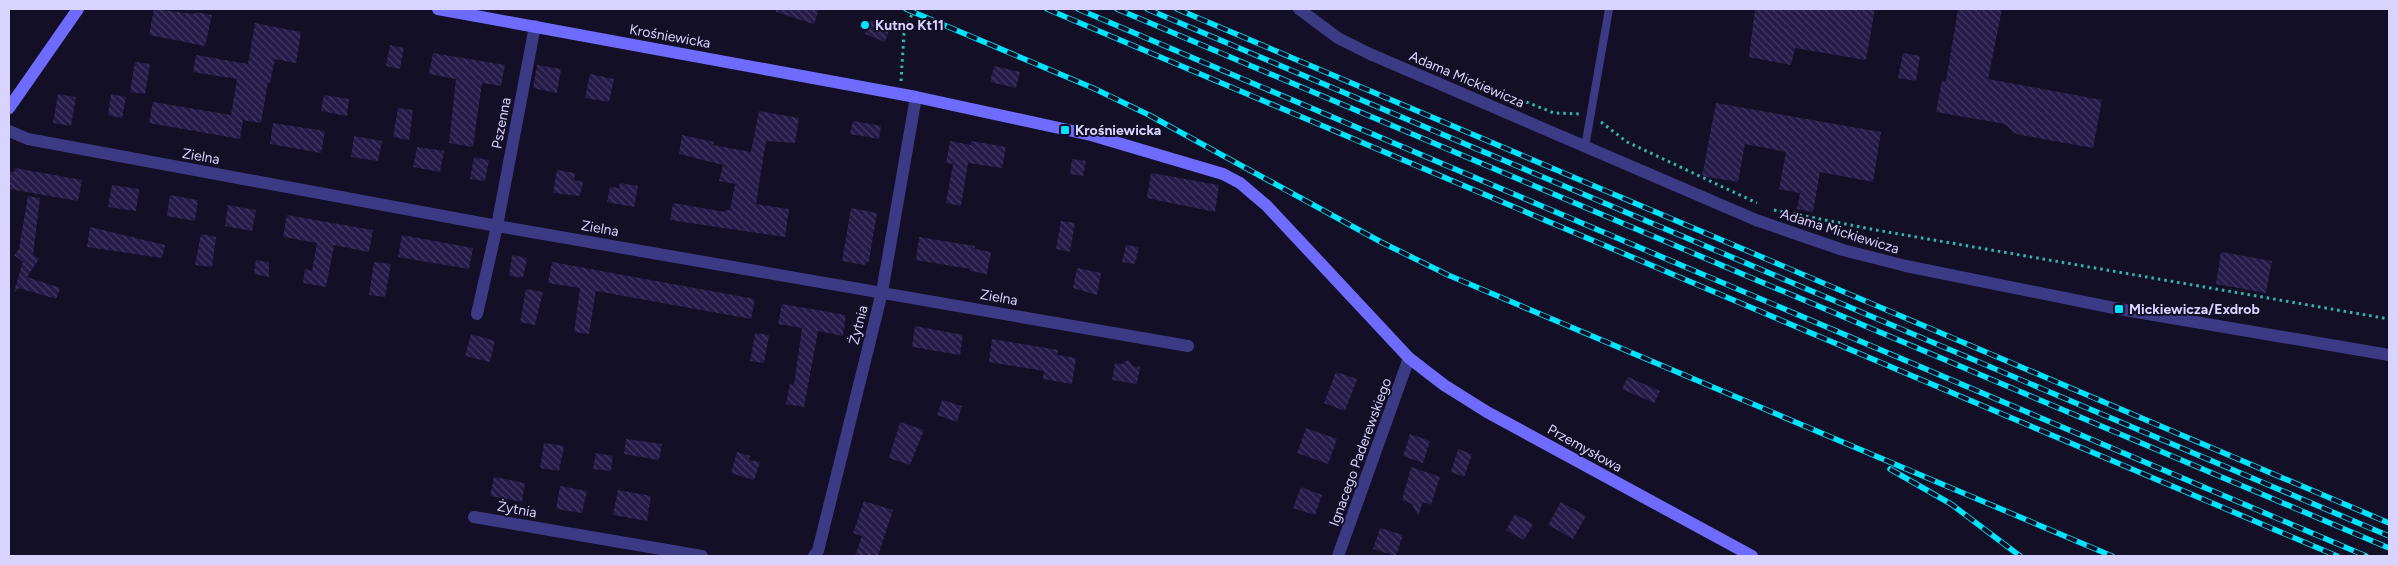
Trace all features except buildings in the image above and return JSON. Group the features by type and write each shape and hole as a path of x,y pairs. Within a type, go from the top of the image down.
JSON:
{"street":[{"path":"9,108 78,9"},
{"name":"Krośniewicka","path":"438,9 916,97 1091,135 1215,172 1240,183 1267,206 1409,358"},
{"name":"Adama Mickiewicza","path":"1299,9 1338,38 1370,54 1756,220 1843,250 1906,266 2119,309 2389,355"},
{"name":"Pszenna","path":"477,314 497,226 535,26"},
{"name":"Żytnia","path":"814,556 818,551 882,292 916,97"},
{"name":"Zielna","path":"9,131 28,139 497,226 1188,346"},
{"name":"Ignacego Paderewskiego","path":"1338,556 1409,358"},
{"name":"Przemysłowa","path":"1409,358 1444,385 1487,412 1752,556"},
{"name":"Żytnia","path":"474,517 702,556"}],"lane":[{"path":"1585,147 1609,9"}],"path":[{"path":"898,94 901,81 904,34 914,9"},
{"path":"1463,76 1554,113 1591,114 1627,142 1760,204"},
{"path":"1770,209 1876,230 2389,319"}],"railway":[{"path":"906,9 1093,88 1149,115 1381,242 1448,275 2112,556"},
{"path":"1047,9 2337,556"},
{"path":"1078,9 2366,556"},
{"path":"1117,9 2389,548"},
{"path":"1147,9 2389,536"},
{"path":"1177,9 2389,523"},
{"path":"1890,469 1951,504 2020,556"}],"place":[{"name":"Kutno Kt11","path":"865,25"},
{"name":"Krośniewicka","path":"1065,130"},
{"name":"Mickiewicza/Exdrob","path":"2119,309"}]}
